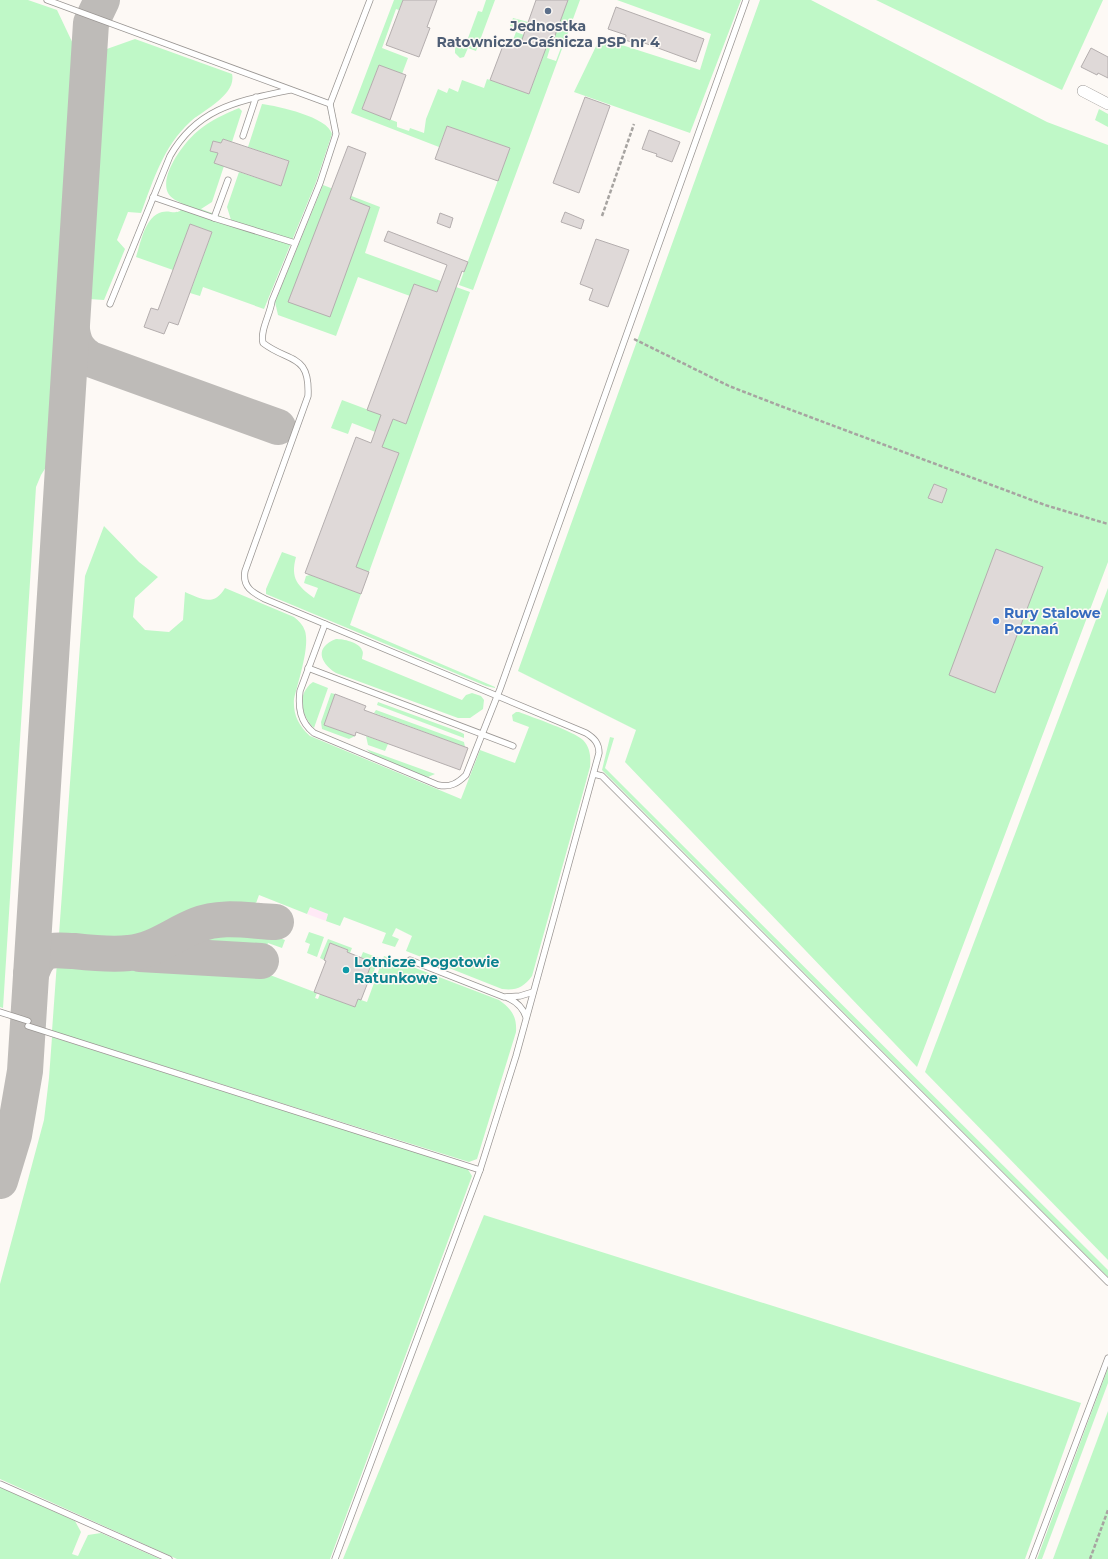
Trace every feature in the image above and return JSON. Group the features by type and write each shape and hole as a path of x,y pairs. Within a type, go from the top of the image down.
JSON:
{"street":[{"path":"1083,91 1108,104"}],"lane":[{"path":"47,0 330,104"},
{"path":"335,1559 480,1170 514,1062 599,753 599,748 592,737 498,696 258,596 244,584 244,577 308,396 307,375 300,364 290,356 270,348 264,343 262,334 270,312 272,301 320,183 336,134 330,104 370,0"},
{"path":"325,624 300,691 299,700 301,717 308,728 314,733 438,785 446,787 453,785 466,775 498,696 746,0"},
{"path":"110,304 170,156 181,138 189,129 202,119 229,104 290,90"},
{"path":"243,136 256,97"},
{"path":"214,218 228,180"},
{"path":"153,197 295,243"},
{"path":"308,668 514,746"},
{"path":"594,774 602,776 1108,1282"},
{"path":"410,960 504,996 517,1003 522,1009 526,1018"},
{"path":"504,996 520,996 533,992"},
{"path":"0,1012 28,1023 480,1170"},
{"path":"1032,1559 1108,1358"},
{"path":"0,1484 169,1559"}],"path":[{"path":"602,216 634,124"},
{"path":"627,336 729,386 778,406 1045,505 1108,524"},
{"path":"1090,1559 1108,1510"}],"shaded area":[{"path":"310,907 328,914 326,921 307,914"}],"green space":[{"path":"0,0 28,0 57,10 75,48 48,464 36,487 3,1008 0,1007"},
{"path":"394,0 403,0 399,10 396,9 382,48 408,58 402,74 379,65 362,109 397,122 397,127 409,131 410,128 424,133 426,119 438,89 447,93 449,88 458,92 462,80 484,88 487,79 529,94 543,57 511,45 516,32 551,45 547,58 556,61 562,45 553,41 568,0 580,0 473,290 459,285 510,148 447,126 439,147 351,113"},
{"path":"486,0 495,0 476,51 468,48 464,57 460,58 455,53 455,45 464,49 478,11 482,12"},
{"path":"617,0 741,0 690,133 574,92 600,38 700,70 711,34"},
{"path":"760,0 811,0 1047,122 1108,145 1108,562 917,1067 625,762 636,730 518,671"},
{"path":"876,0 1103,0 1062,90"},
{"path":"513,18 528,22 525,31 510,26"},
{"path":"135,39 232,74 232,82 224,96 190,122 173,142 160,164 141,213 128,212 117,240 125,249 104,300 89,299 104,50"},
{"path":"262,104 302,113 322,122 332,134 316,182 264,309 203,287 200,296 190,293 212,232 190,224 173,270 136,257 144,230 151,219 156,214 162,212 180,211 183,204 169,195 166,186 170,168 175,159 193,135 208,123 223,115 239,108 242,111 232,142 223,139 221,143 213,141 210,151 218,153 224,166 212,202 201,209 231,220 227,207 239,172 281,186 289,161 248,147"},
{"path":"1099,109 1108,114 1108,127 1095,120"},
{"path":"323,185 380,207 365,253 441,281 437,292 414,284 410,296 358,277 336,336 278,315 275,302"},
{"path":"456,287 470,292 369,572 356,567 399,453 382,447 386,436 352,423 348,434 331,428 342,400 406,424"},
{"path":"104,526 139,562 158,577 135,598 133,617 145,630 169,632 183,620 185,592 207,600 216,598 225,588 294,617 299,622 305,631 306,646 303,665 294,699 294,710 302,728 310,736 461,799 480,750 515,763 529,727 513,721 512,715 516,712 553,725 578,736 583,740 589,749 590,767 532,976 526,983 516,989 502,989 406,951 412,936 396,928 392,936 399,939 395,947 382,943 386,933 344,917 340,926 326,921 328,914 310,907 307,914 259,895 255,906 278,916 271,935 285,940 282,948 268,943 257,970 317,993 315,998 318,999 320,994 355,1007 358,999 367,1002 384,956 499,1000 510,1010 516,1022 516,1032 477,1159 469,1162 52,1031 85,576"},
{"path":"282,552 296,557 294,571 297,581 304,590 314,598 318,588 304,583 306,576 310,575 361,594 350,625 495,688 486,686 266,594 266,589"},
{"path":"1108,588 1108,1260 925,1072"},
{"path":"336,639 347,640 358,645 363,651 362,659 462,700 466,695 472,693 481,696 484,700 483,709 470,718 458,718 336,673 330,669 323,660 322,650 329,642"},
{"path":"313,682 328,688 314,728 306,717 302,705 304,693"},
{"path":"331,693 335,694 324,725 355,736 349,739 322,729 321,722"},
{"path":"378,702 460,732 464,734 464,738 377,705"},
{"path":"376,710 464,742 465,747 374,713"},
{"path":"366,736 388,744 385,751 368,745"},
{"path":"610,737 614,738 605,768 1108,1270 1108,1277 602,770"},
{"path":"366,749 435,774 428,777 424,776 372,754"},
{"path":"309,932 324,937 317,957 307,953 310,944 305,942"},
{"path":"328,939 352,948 350,953 347,952 348,950 330,943 324,960 320,958"},
{"path":"363,952 379,958 371,979 366,977 372,962 361,957"},
{"path":"52,1037 467,1168 472,1176 330,1559 177,1559 0,1479 0,1284 44,1120"},
{"path":"484,1215 1081,1403 1025,1559 343,1559"},
{"path":"1108,1368 1108,1383 1042,1559 1037,1559"},
{"path":"1108,1411 1108,1559 1053,1559"},
{"path":"0,1487 75,1521 81,1532 72,1554 78,1556 88,1535 101,1533 160,1559 0,1559"}],"building":[{"path":"403,0 437,0 427,27 430,28 419,57 386,45"},
{"path":"536,0 568,0 553,41 549,40 529,94 490,80 504,43 519,48"},
{"path":"616,7 704,39 696,62 639,41 638,44 625,40 626,35 608,29"},
{"path":"1091,48 1108,57 1108,78 1098,73 1097,75 1081,67"},
{"path":"379,65 406,75 390,120 362,109"},
{"path":"585,97 610,106 579,193 553,183"},
{"path":"447,126 510,148 498,181 435,159"},
{"path":"649,130 680,142 672,162 656,156 657,154 642,149"},
{"path":"223,139 289,161 281,186 214,163 218,153 210,151 213,141 221,143"},
{"path":"348,146 366,153 350,199 370,207 330,317 288,302"},
{"path":"565,212 584,220 581,229 561,222"},
{"path":"440,213 453,218 450,228 437,223"},
{"path":"190,224 212,232 178,325 169,322 164,334 144,327 151,308 158,310"},
{"path":"388,231 468,262 464,272 462,271 406,424 393,419 382,447 399,453 356,567 369,572 361,594 305,573 356,437 371,443 381,415 367,410 414,284 437,292 447,265 384,241"},
{"path":"596,239 629,250 608,307 589,300 593,289 580,284"},
{"path":"934,484 947,489 942,503 928,498"},
{"name":"Rury Stalowe Poznań","path":"996,549 1043,567 995,693 949,675"},
{"path":"335,694 366,706 364,710 468,748 460,770 356,732 355,736 324,725"},
{"name":"Lotnicze Pogotowie Ratunkowe","path":"330,943 372,962 365,981 368,982 361,1000 358,999 355,1007 314,992 326,961 324,960"}],"taxiway":[{"path":"0,1181 14,1135 25,1071 91,23 102,0"},
{"path":"72,330 77,347 90,359 278,427"},
{"path":"31,974 39,958 44,953 50,951 57,950 108,954 138,952 155,946 188,929 206,922 226,919 276,922"},
{"path":"140,954 261,961"}],"place":[{"name":"Jednostka Ratowniczo-Gaśnicza PSP nr 4","path":"548,11"},
{"name":"Rury Stalowe Poznań","path":"996,621"},
{"name":"Lotnicze Pogotowie Ratunkowe","path":"346,970"}]}
